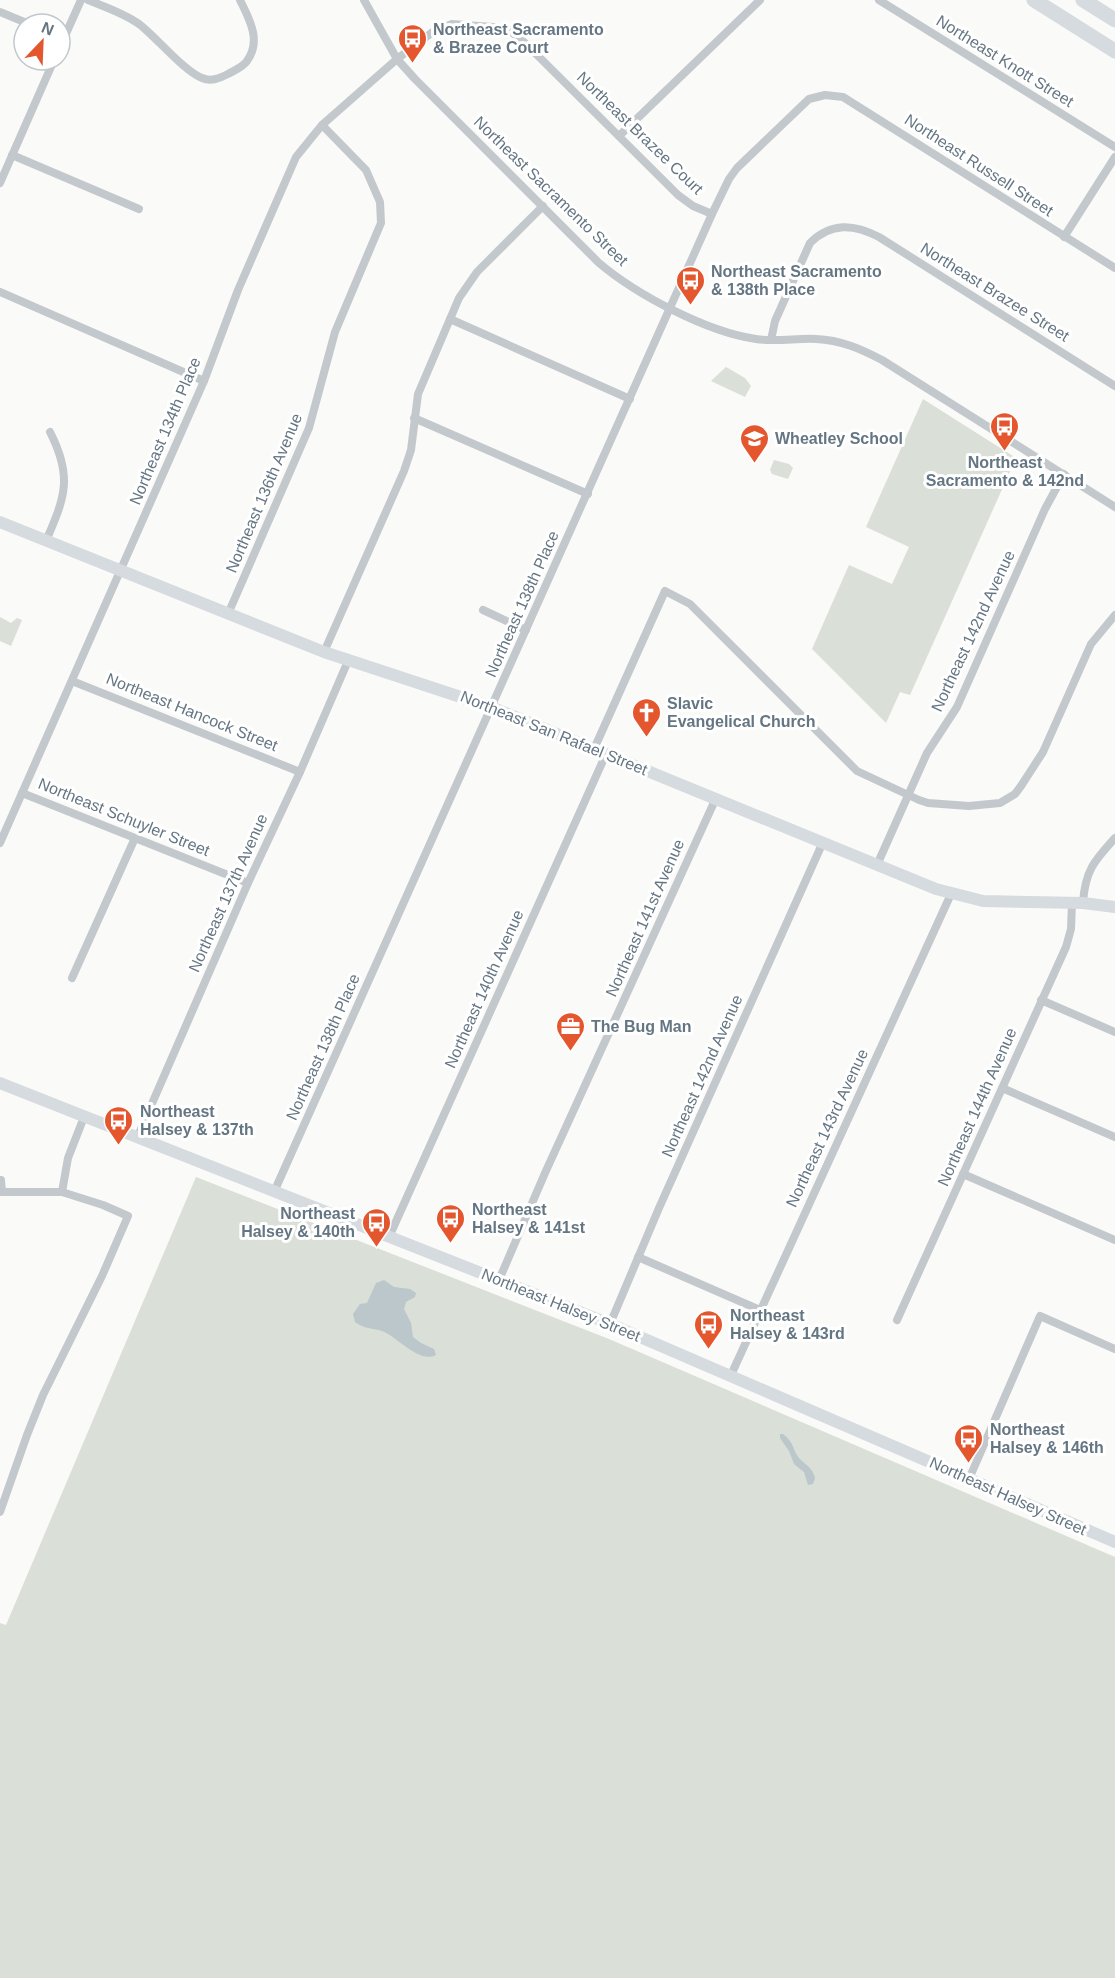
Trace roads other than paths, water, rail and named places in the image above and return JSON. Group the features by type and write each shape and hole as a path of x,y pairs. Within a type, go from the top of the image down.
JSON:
{"highway":[{"path":"1034,0 1115,51"},
{"path":"1083,0 1115,20"}],"main road":[{"name":"Northeast San Rafael Street","path":"0,522 324,652 491,707 951,894 989,901 1077,903 1115,907"},
{"name":"Northeast Halsey Street","path":"0,1083 610,1324 1115,1542"}],"street":[{"path":"72,18 81,0"},
{"path":"88,0 136,22 194,74 211,80 239,68 251,52 254,35 252,25 240,0"},
{"name":"Northeast Sacramento Street","path":"364,0 397,58 613,274 638,292 732,334 760,340 832,340 858,348 882,360 1115,507"},
{"path":"618,136 760,0"},
{"name":"Northeast Knott Street","path":"879,0 1115,147"},
{"name":"Northeast Brazee Court","path":"397,58 443,26 462,24 506,28 522,40 685,201 712,214"},
{"name":"Northeast 134th Place","path":"0,843 204,381 238,290 296,157 322,125 397,58"},
{"path":"0,183 49,72"},
{"name":"Northeast 138th Place","path":"274,1192 729,179 737,168 802,104 825,94"},
{"name":"Northeast Russell Street","path":"825,94 850,100 1115,268"},
{"name":"Northeast 136th Avenue","path":"228,614 309,428 335,332 381,223 380,202 371,178 322,125"},
{"path":"12,155 139,209"},
{"path":"1064,237 1115,158"},
{"path":"324,652 404,471 411,450 418,394 450,319 470,279 543,206"},
{"name":"Northeast Brazee Street","path":"771,340 775,321 810,243 834,228 856,227 879,237 1115,386"},
{"path":"0,292 204,381"},
{"path":"450,319 630,399"},
{"path":"414,418 588,494"},
{"path":"46,541 60,503 64,483 60,453 50,432"},
{"name":"Northeast 142nd Avenue","path":"877,865 927,753 957,707 1064,474"},
{"path":"594,749 664,591 690,604 857,771 907,796 928,803 993,805 1015,794 1037,762 1091,644 1115,615"},
{"path":"483,610 526,630"},
{"name":"Northeast 137th Avenue","path":"137,1138 348,661"},
{"name":"Northeast Hancock Street","path":"72,681 300,772"},
{"name":"Northeast 140th Avenue","path":"389,1237 606,754"},
{"name":"Northeast Schuyler Street","path":"22,793 248,883"},
{"name":"Northeast 141st Avenue","path":"499,1280 545,1173 716,798"},
{"path":"72,978 135,838"},
{"name":"Northeast 144th Avenue","path":"897,1320 1069,939 1077,903 1089,871 1115,838"},
{"name":"Northeast 142nd Avenue","path":"610,1324 823,842"},
{"name":"Northeast 143rd Avenue","path":"731,1376 951,894"},
{"path":"1041,1000 1115,1032"},
{"path":"1002,1088 1115,1137"},
{"path":"62,1192 68,1158 84,1117"},
{"path":"963,1174 1115,1240"},
{"path":"0,1512 43,1395 102,1276 128,1216 62,1192 1,1192 1,1180"},
{"path":"638,1257 760,1310"},
{"path":"969,1479 1040,1316 1115,1349"}],"place":[{"name":"Northeast Sacramento & Brazee Court","path":"412,64"},
{"name":"Northeast Sacramento & 138th Place","path":"690,306"},
{"name":"Northeast Sacramento & 142nd","path":"1005,452"},
{"name":"Wheatley School","path":"754,464"},
{"name":"Slavic Evangelical Church","path":"646,738"},
{"name":"The Bug Man","path":"570,1052"},
{"name":"Northeast Halsey & 137th","path":"119,1146"},
{"name":"Northeast Halsey & 141st","path":"451,1244"},
{"name":"Northeast Halsey & 140th","path":"376,1248"},
{"name":"Northeast Halsey & 143rd","path":"709,1350"},
{"name":"Northeast Halsey & 146th","path":"969,1464"}]}
